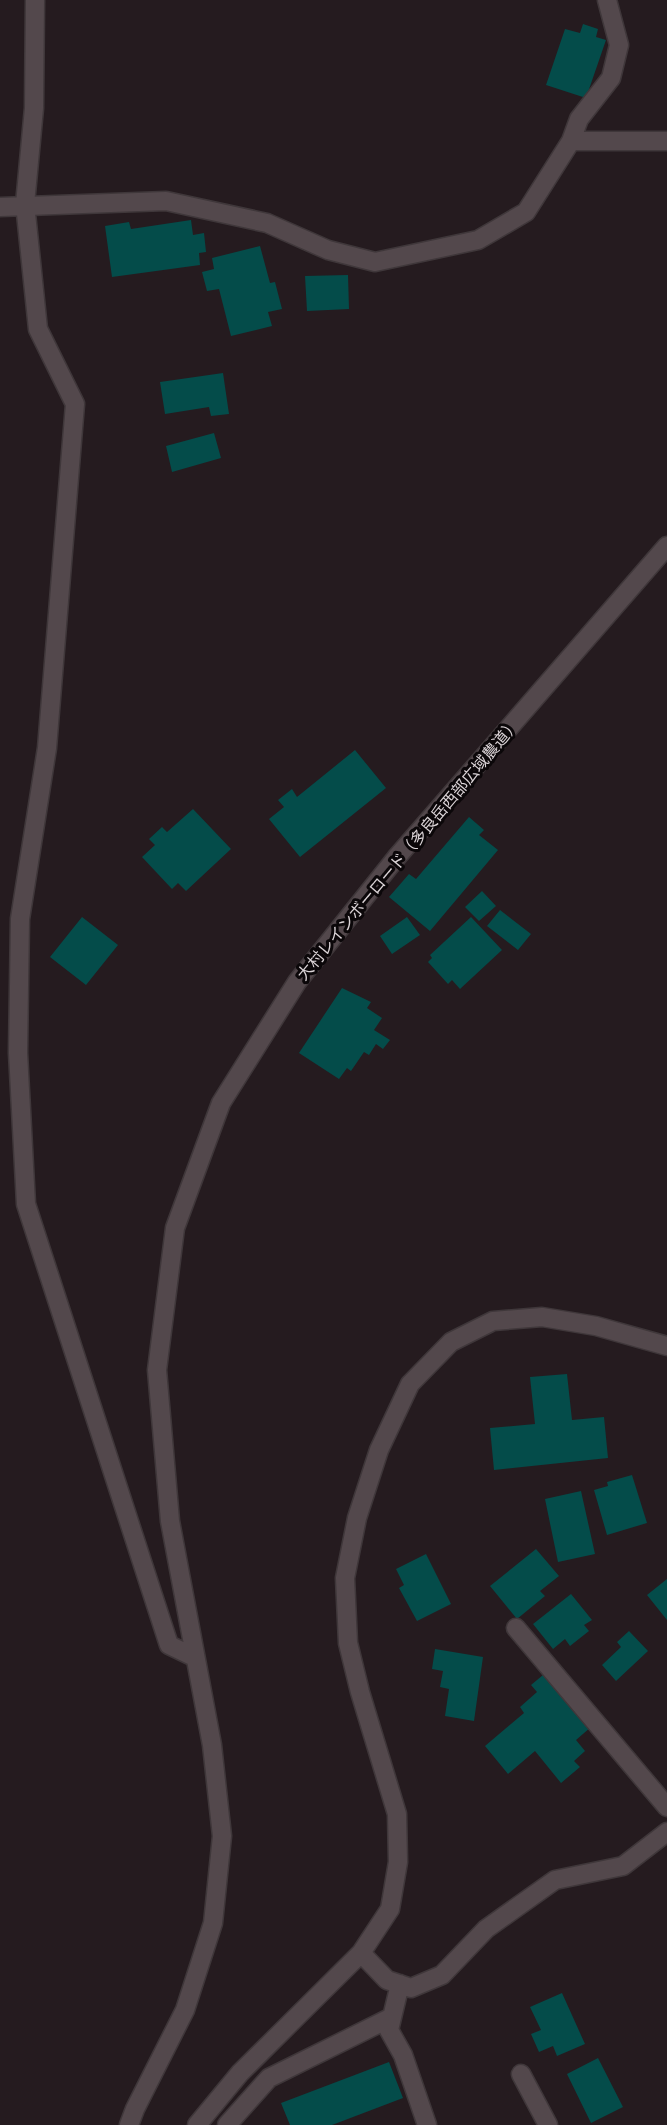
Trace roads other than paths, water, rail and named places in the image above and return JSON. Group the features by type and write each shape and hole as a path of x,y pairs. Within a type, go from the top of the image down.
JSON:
{"street":[{"path":"35,0 34,108 25,204 38,329 75,404 47,748 20,919 18,1053 26,1204 169,1646 194,1657"},
{"path":"0,207 25,204 166,201 267,223 328,250 375,262 478,240 526,212 571,141 579,119 611,78 619,45 607,0"},
{"path":"571,141 667,141"},
{"name":"大村レインボーロード（多良岳西部広域農道）","path":"129,2125 185,2010 213,1923 222,1836 212,1745 194,1657 171,1521 157,1370 175,1228 221,1103 297,982 396,858 667,546"},
{"path":"197,2125 240,2073 361,1953 390,1909 398,1862 397,1814 360,1692 348,1643 345,1578 357,1518 379,1450 410,1384 451,1342 493,1321 542,1317 596,1326 667,1346"},
{"path":"516,1628 667,1807"},
{"path":"361,1953 387,1980 411,1988 442,1975 486,1929 555,1880 623,1866 667,1832"},
{"path":"400,1984 389,2030 404,2055 427,2125"},
{"path":"227,2125 269,2078 392,2017"},
{"path":"520,2074 548,2125"}]}
